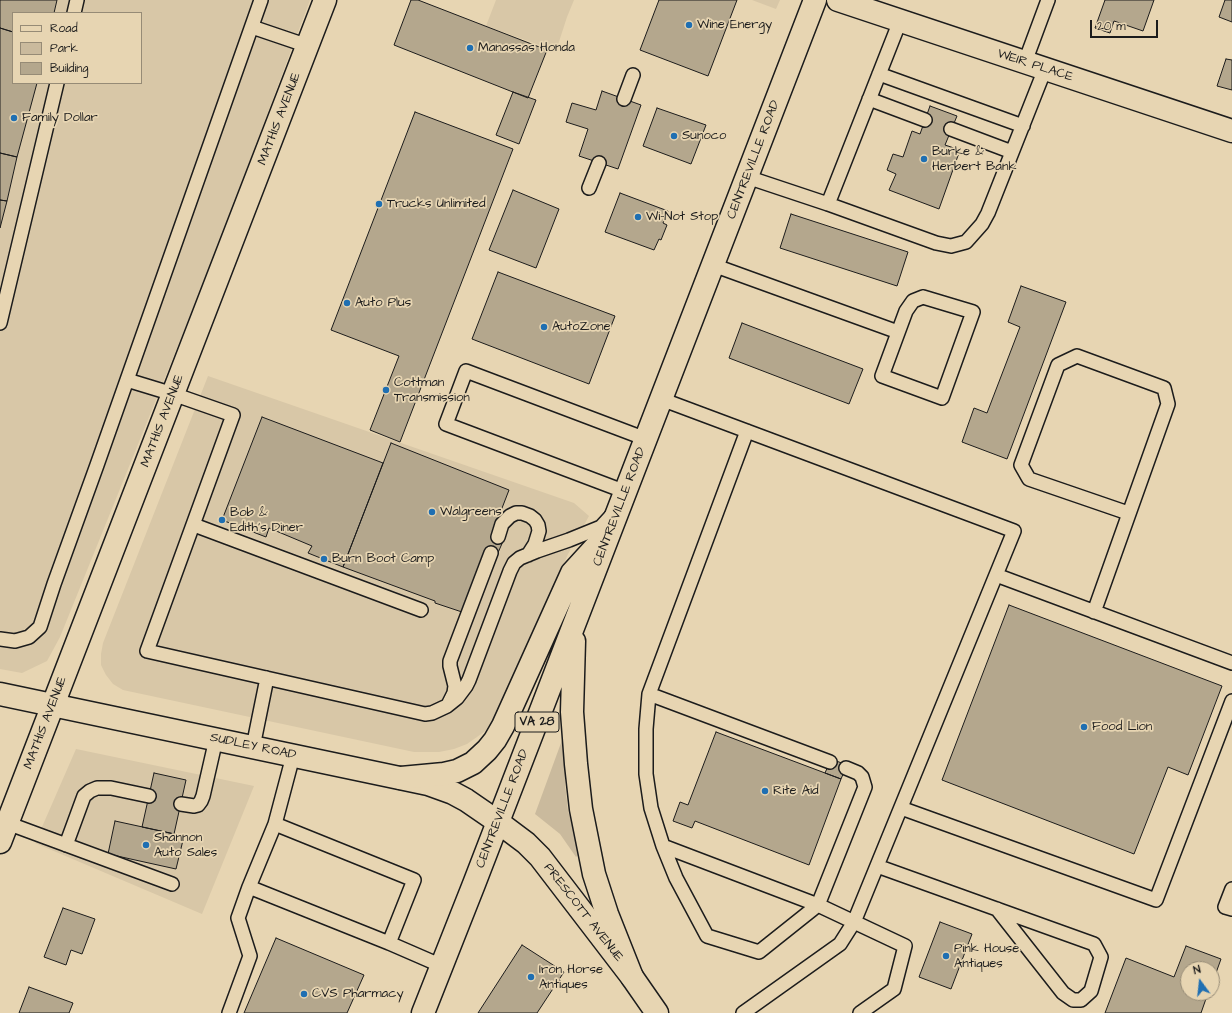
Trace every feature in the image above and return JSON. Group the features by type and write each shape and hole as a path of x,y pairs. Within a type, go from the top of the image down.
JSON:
{"main road":[{"name":"MATHIS AVENUE","path":"4,832 325,0"},
{"name":"CENTREVILLE ROAD","path":"423,1013 815,0"},
{"name":"WEIR PLACE","path":"838,0 1232,131"},
{"path":"401,778 444,774 456,771 473,763 487,750 503,726 572,572 610,531"},
{"path":"575,621 572,712 581,809 594,874 607,914 632,977"},
{"name":"SUDLEY ROAD","path":"0,694 428,784 453,793 466,800 498,822"},
{"name":"PRESCOTT AVENUE","path":"498,822 540,857 632,977 657,1013"}],"lane":[{"path":"74,12 77,0"},
{"path":"0,639 14,641 29,637 40,627 261,0"},
{"path":"1025,62 1048,0"},
{"path":"828,204 900,21"},
{"path":"252,27 308,46"},
{"path":"747,177 936,242 951,246 966,242 982,224 1046,69"},
{"path":"879,74 1023,126"},
{"path":"624,99 633,75"},
{"path":"0,323 57,84"},
{"path":"869,99 925,120"},
{"path":"951,129 1012,152"},
{"path":"589,188 599,163"},
{"path":"713,265 898,332"},
{"path":"923,297 973,312 942,398 882,376 898,332 906,311 913,301 923,297"},
{"path":"1094,612 1168,404 1164,388 1077,356 1058,364 1021,465 1029,478 1128,513"},
{"path":"127,380 173,394 233,416 147,652 425,714 438,711 458,698 469,680 514,563 520,558 601,527 623,499 446,424 466,371 646,440"},
{"path":"661,399 1014,530 854,922 840,944 743,1013"},
{"path":"747,431 649,694 646,729 646,774 652,808 663,846 676,878 707,936 759,952 818,905 865,787 862,777 858,773 846,768"},
{"path":"498,536 502,524 510,516 516,513 522,513 530,516 538,525 539,531 535,544 528,555"},
{"path":"194,525 421,610"},
{"path":"447,706 454,693 455,686 450,661 492,553"},
{"path":"996,575 1232,663"},
{"path":"253,747 267,678"},
{"path":"649,694 830,762"},
{"path":"901,808 1156,900 1232,701"},
{"path":"181,804 194,806 198,805 201,801 216,739"},
{"path":"229,1013 250,956 238,918 274,824 293,756"},
{"path":"66,845 84,796 90,791 97,788 111,788 149,796"},
{"path":"274,824 414,880 389,943"},
{"path":"4,832 66,845 172,884"},
{"path":"663,846 818,905 905,946 894,989 860,1013"},
{"path":"877,866 997,909 1094,944 1101,956 1091,991 1081,1000 1073,1000 1064,994 997,909"},
{"path":"249,887 389,943 442,966"},
{"path":"1232,889 1225,907 1232,909"}],"shaded area":[{"path":"0,0 310,0 213,259 60,637 47,661 22,673 0,669"},
{"path":"496,0 574,0 556,51 486,26"},
{"path":"752,0 780,0 776,9"},
{"path":"208,376 574,503 589,516 568,554 503,709 484,732 467,744 454,749 439,752 414,752 123,690 113,684 106,675 101,665 103,643"},
{"path":"76,749 254,786 202,914 35,843"}],"green space":[{"path":"565,732 565,784 568,811 581,852 576,857 560,834 535,814"}],"building":[{"path":"0,0 57,0 54,12 12,12 12,32 0,28"},
{"name":"Manassas Honda","path":"411,0 418,0 547,50 528,98 394,45"},
{"name":"Wine Energy","path":"659,0 737,0 708,76 640,50"},
{"path":"1105,0 1154,0 1143,31 1114,21 1110,33 1095,28"},
{"path":"1225,0 1232,0 1232,22 1219,17"},
{"name":"Family Dollar","path":"0,28 12,32 12,84 37,84 17,157 0,153"},
{"path":"1226,59 1232,60 1232,90 1217,86"},
{"path":"602,91 641,105 618,169 579,156 588,129 566,122 572,103 596,110"},
{"path":"513,92 536,100 519,144 496,135"},
{"name":"Burke & Herbert Bank","path":"930,106 957,116 945,145 960,150 939,209 889,190 896,174 887,170 893,154 903,157 912,131 920,134"},
{"name":"Sunoco","path":"657,108 706,125 691,164 643,146"},
{"path":"415,112 513,149 400,442 370,430 399,356 331,330"},
{"path":"0,153 17,157 7,201 0,200"},
{"path":"513,190 559,209 536,268 489,250"},
{"name":"Wi-Not Stop","path":"620,193 668,211 663,223 667,225 661,240 659,239 654,250 605,232"},
{"path":"0,200 7,201 0,228"},
{"path":"791,214 908,252 897,286 780,248"},
{"name":"AutoZone","path":"498,272 615,316 589,384 472,339"},
{"path":"1021,286 1066,302 1007,459 962,442 974,408 987,413 1020,327 1008,322"},
{"path":"742,323 863,369 849,404 729,358"},
{"path":"262,417 383,463 343,567 308,553 312,546 269,528 266,537 222,520"},
{"name":"Walgreens","path":"391,443 509,490 492,534 504,539 497,555 485,550 462,612 343,567"},
{"name":"Food Lion","path":"1009,605 1222,686 1188,775 1168,767 1134,854 942,780"},
{"name":"Rite Aid","path":"716,732 841,779 809,865 695,821 692,828 673,821 680,802 688,805"},
{"path":"831,759 847,765 841,779 825,773"},
{"path":"154,773 186,780 174,834 142,827"},
{"name":"Shannon Auto Sales","path":"115,821 184,836 176,869 108,854"},
{"path":"63,908 95,919 82,954 71,950 66,965 44,957"},
{"name":"Pink House Antiques","path":"940,922 972,934 951,989 919,977"},
{"name":"CVS Pharmacy","path":"276,938 364,975 347,1013 244,1013"},
{"name":"Iron Horse Antiques","path":"522,945 564,972 537,1013 478,1013"},
{"path":"1186,946 1221,959 1220,962 1180,961"},
{"path":"1126,958 1174,977 1180,962 1180,1001 1205,1001 1201,1013 1105,1013"},
{"path":"29,987 73,1003 69,1013 19,1013"}],"place":[{"name":"Wine Energy","path":"689,25"},
{"name":"Manassas Honda","path":"470,48"},
{"name":"Family Dollar","path":"14,118"},
{"name":"Sunoco","path":"674,136"},
{"name":"Burke & Herbert Bank","path":"924,159"},
{"name":"Trucks Unlimited","path":"379,204"},
{"name":"Wi-Not Stop","path":"638,217"},
{"name":"Auto Plus","path":"347,303"},
{"name":"AutoZone","path":"544,327"},
{"name":"Cottman Transmission","path":"386,390"},
{"name":"Walgreens","path":"432,512"},
{"name":"Bob & Edith's Diner","path":"222,520"},
{"name":"Burn Boot Camp","path":"324,559"},
{"name":"Food Lion","path":"1084,727"},
{"name":"Rite Aid","path":"765,791"},
{"name":"Shannon Auto Sales","path":"146,845"},
{"name":"Pink House Antiques","path":"946,956"},
{"name":"Iron Horse Antiques","path":"531,977"},
{"name":"CVS Pharmacy","path":"304,994"}]}
